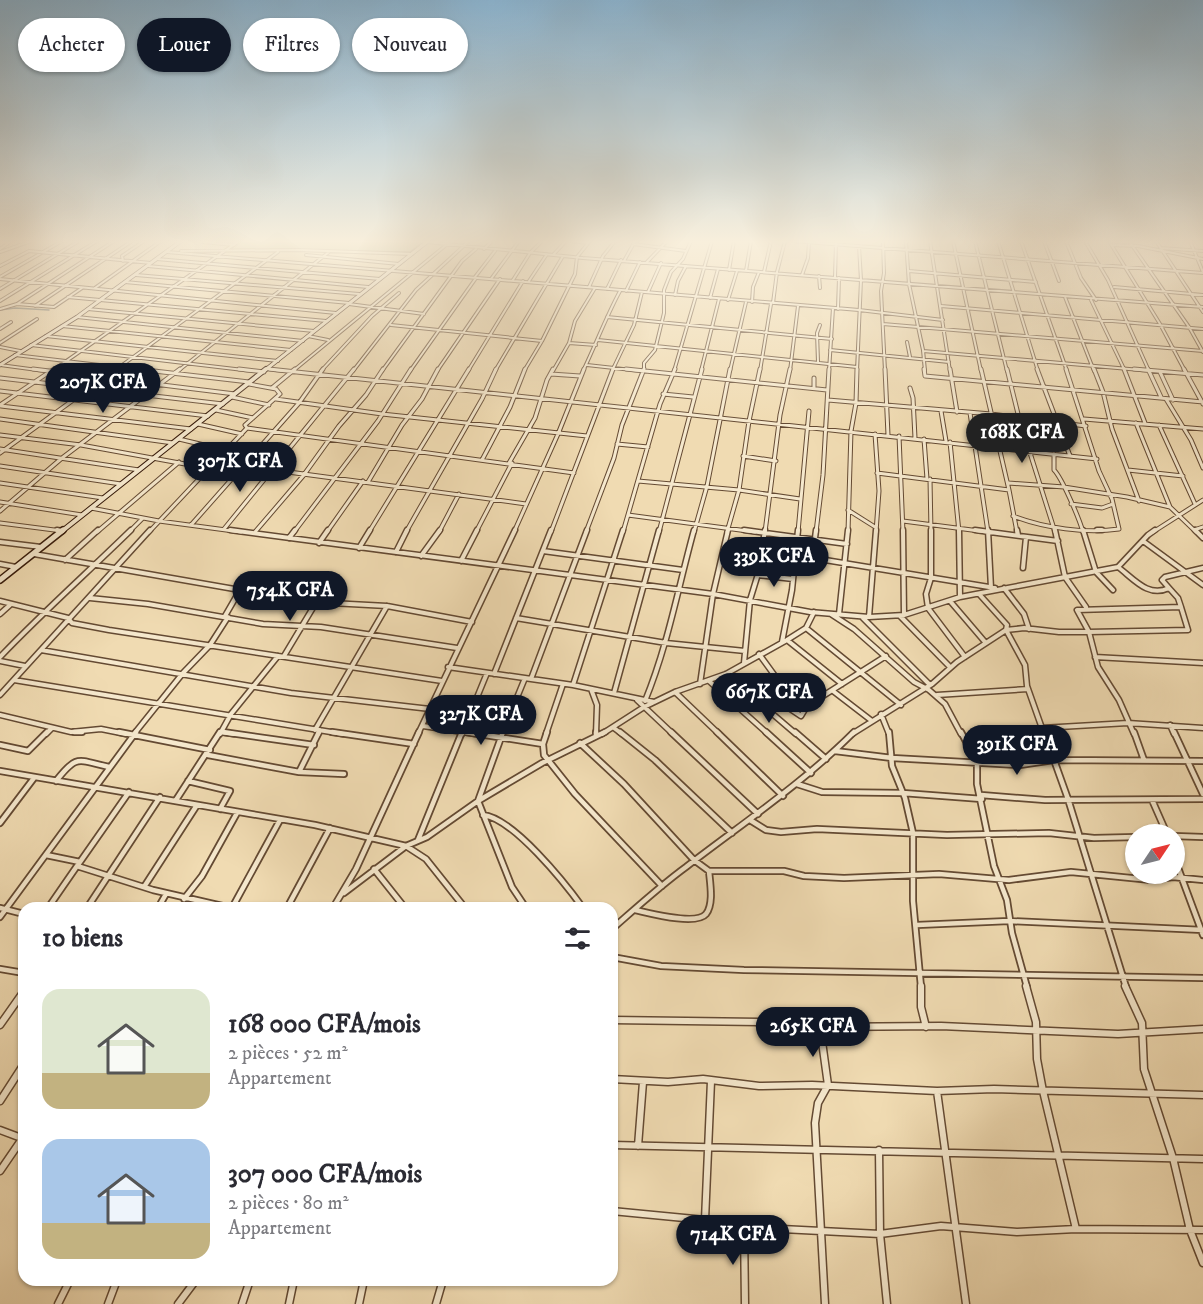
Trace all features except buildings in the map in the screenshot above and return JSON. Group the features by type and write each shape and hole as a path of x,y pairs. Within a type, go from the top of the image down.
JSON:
{"street":[{"path":"0,309 20,302"},
{"path":"35,306 41,302"},
{"path":"17,304 54,307 61,302"},
{"path":"0,365 97,302"},
{"path":"118,302 326,321"},
{"path":"0,405 153,302"},
{"path":"0,453 209,302"},
{"path":"231,302 336,313"},
{"path":"0,511 62,458 116,419 265,302"},
{"path":"338,302 378,310 424,314"},
{"path":"272,388 376,302"},
{"path":"191,525 299,403 316,375 388,302"},
{"path":"224,529 408,302"},
{"path":"254,533 303,476 434,302"},
{"path":"289,538 382,414 400,384 459,302"},
{"path":"319,543 366,481 484,302"},
{"path":"359,548 373,521 382,513 510,302"},
{"path":"396,553 420,504 469,423 492,375 537,302"},
{"path":"482,460 500,426 522,374 542,341 561,302"},
{"path":"461,561 528,431 551,374 569,343 575,321 587,302"},
{"path":"337,902 370,838 457,648 498,566 541,467 558,434 580,376 598,340 600,329 615,302"},
{"path":"494,674 574,473 600,405 605,385 615,368 635,321 640,302"},
{"path":"531,679 628,408 644,371 644,363 655,347 665,302"},
{"path":"573,685 614,561 663,394 674,374 695,302"},
{"path":"614,693 672,484 688,414 715,328 719,302"},
{"path":"645,701 666,643 682,570 707,486 719,417 746,302 860,310 943,320"},
{"path":"838,302 838,309"},
{"path":"839,614 846,563 860,302"},
{"path":"882,302 888,435"},
{"path":"913,302 923,351 925,376 1202,402"},
{"path":"940,302 957,412"},
{"path":"965,302 1009,483 1018,535"},
{"path":"991,302 1028,452 1058,541 1065,577 1087,608"},
{"path":"1016,302 1034,360 1071,456"},
{"path":"1013,516 1026,522 1104,532 1119,529 1114,503 1099,471 1084,419 1043,302"},
{"path":"1067,302 1104,392 1111,421 1139,501"},
{"path":"1092,302 1113,344 1145,423"},
{"path":"1118,302 1128,321 1126,324 1163,398 1182,427 1203,468"},
{"path":"1135,302 1201,307 1203,312"},
{"path":"1171,302 1203,352"},
{"path":"0,580 349,303"},
{"path":"700,684 713,594 739,490 749,421 772,303"},
{"path":"1146,303 1160,324 1202,402"},
{"path":"744,663 750,600 757,575 771,495 779,423 788,386 798,306"},
{"path":"941,306 1203,329"},
{"path":"811,570 823,475 833,308"},
{"path":"87,309 314,331"},
{"path":"77,317 303,341"},
{"path":"607,317 832,339"},
{"path":"0,345 37,319"},
{"path":"0,329 11,322"},
{"path":"884,324 1203,352"},
{"path":"391,325 542,341"},
{"path":"818,362 820,325"},
{"path":"62,326 292,350"},
{"path":"45,336 278,361"},
{"path":"308,336 328,340"},
{"path":"598,340 857,367"},
{"path":"907,342 910,357"},
{"path":"569,343 596,345"},
{"path":"0,345 20,351"},
{"path":"30,345 779,423 1097,459"},
{"path":"830,350 950,362"},
{"path":"923,351 1203,375"},
{"path":"0,694 207,468 242,434 247,428 246,425 280,394 272,388 250,383 15,355"},
{"path":"0,365 234,395 269,405"},
{"path":"586,365 827,390"},
{"path":"1159,371 1173,400"},
{"path":"551,374 580,376"},
{"path":"0,378 223,404"},
{"path":"814,378 814,388"},
{"path":"910,388 915,438"},
{"path":"0,391 208,416"},
{"path":"663,394 693,397"},
{"path":"276,399 382,414 587,436"},
{"path":"828,400 991,414 1086,426"},
{"path":"0,405 191,429"},
{"path":"216,410 253,418"},
{"path":"782,643 790,608 809,411"},
{"path":"941,411 955,483 959,527 960,597"},
{"path":"969,413 976,445 988,531 991,588"},
{"path":"0,419 173,443"},
{"path":"1084,419 1203,429"},
{"path":"1136,423 1170,507 1203,538"},
{"path":"198,424 242,434"},
{"path":"1158,424 1195,504"},
{"path":"247,428 574,473"},
{"path":"869,618 879,491 875,434"},
{"path":"0,435 81,445 207,468"},
{"path":"899,436 903,521 902,615 951,667"},
{"path":"179,439 225,450"},
{"path":"924,439 931,524 931,578 926,594 928,608 965,657"},
{"path":"617,444 648,447"},
{"path":"0,448 139,470"},
{"path":"1054,454 1054,470 1062,478 1070,504 1082,528 1096,572 1113,590"},
{"path":"743,456 776,461"},
{"path":"65,560 117,513 180,462"},
{"path":"214,462 303,476 366,481 526,504"},
{"path":"0,466 121,484"},
{"path":"1128,470 1183,476"},
{"path":"877,473 1009,490"},
{"path":"638,482 707,486 800,499"},
{"path":"0,483 103,498"},
{"path":"1009,483 1064,487 1170,507"},
{"path":"421,556 437,535 459,494"},
{"path":"91,508 159,521 713,594 814,612 869,618 902,615 960,597 1118,567 1143,540 1176,515 1203,500"},
{"path":"0,502 82,515"},
{"path":"1070,504 1102,508 1114,503"},
{"path":"848,510 876,527"},
{"path":"627,515 847,544"},
{"path":"25,666 0,659 43,612 69,591 142,518"},
{"path":"903,521 1058,541"},
{"path":"0,523 62,531"},
{"path":"1193,530 1203,527"},
{"path":"1023,568 1026,537"},
{"path":"1143,540 1203,585"},
{"path":"0,542 41,548"},
{"path":"543,551 682,570"},
{"path":"33,554 240,590 317,601 387,606 472,622"},
{"path":"813,558 1002,589 1024,614 1029,629"},
{"path":"0,564 16,567"},
{"path":"1118,567 1148,591 1161,592 1169,588"},
{"path":"618,924 694,860 783,796 811,773 851,734 881,714 901,705 985,642 1006,630 1089,632 1188,630 1179,598 1162,580 1165,577 1203,568"},
{"path":"757,575 793,579"},
{"path":"0,917 3,909 46,855 133,735 183,672 210,645 240,590"},
{"path":"978,594 1007,625 1006,630 1025,665 1028,689 1080,836 1121,976 1139,1014 1144,1069 1173,1158 1191,1230 1203,1263"},
{"path":"88,598 117,598 300,627 321,627 457,648"},
{"path":"0,601 68,618 72,623 442,681"},
{"path":"176,800 209,752 231,714 281,656 317,601"},
{"path":"950,601 985,642"},
{"path":"0,614 11,605"},
{"path":"299,772 314,745 318,730 333,697 387,606"},
{"path":"1144,760 1136,735 1128,723 1119,700 1098,667 1089,632 1077,610 1181,607"},
{"path":"341,896 406,846 427,837 478,801 548,760 614,728 644,707 675,692 726,674 782,643 806,628 814,612"},
{"path":"831,614 854,628 914,682 927,686"},
{"path":"862,617 953,716 962,738 977,762 976,778 987,835 1007,900 1009,921 1037,1031 1037,1059 1043,1090 1076,1229"},
{"path":"516,618 666,643 745,651"},
{"path":"806,628 901,705"},
{"path":"787,640 842,684"},
{"path":"41,650 89,660 183,672 291,693 430,710"},
{"path":"759,654 786,689 791,698 789,708 799,716 802,716 807,706 886,656"},
{"path":"1095,657 1201,664"},
{"path":"448,668 573,685 654,702"},
{"path":"418,840 487,673"},
{"path":"726,674 826,759"},
{"path":"522,902 512,887 478,801 500,738 525,678"},
{"path":"14,680 414,744"},
{"path":"709,681 811,773"},
{"path":"563,684 543,744 544,755 574,794 662,886"},
{"path":"591,689 597,705 596,735"},
{"path":"935,695 944,696 980,690 1028,689"},
{"path":"833,691 872,721"},
{"path":"675,692 783,796"},
{"path":"636,699 758,814"},
{"path":"881,714 889,731 895,778 903,793 913,833 913,901 921,971 921,1007 926,1027"},
{"path":"0,715 79,733 100,729 133,735 299,772 344,774"},
{"path":"1042,728 1128,723 1203,728"},
{"path":"1170,725 1203,794"},
{"path":"423,726 543,744"},
{"path":"0,745 31,750 53,728"},
{"path":"614,728 654,760 732,833"},
{"path":"220,732 314,745"},
{"path":"580,743 624,784 694,860 709,871 779,871 799,875 844,878 939,874 1022,879 1064,872 1125,878"},
{"path":"835,751 892,758 1020,765 1054,760 1203,761"},
{"path":"56,781 70,763 76,760 109,767"},
{"path":"1,772 160,797 237,813 330,828 406,846 426,859 460,902"},
{"path":"0,823 34,778"},
{"path":"188,781 229,790 230,793 220,809"},
{"path":"797,784 822,792 903,793 1045,800 1203,799"},
{"path":"52,902 129,792"},
{"path":"91,902 160,797"},
{"path":"1152,801 1162,824"},
{"path":"144,887 197,805"},
{"path":"184,899 202,876 237,813"},
{"path":"483,815 495,817 539,854 578,902"},
{"path":"235,902 279,820"},
{"path":"750,820 766,830 782,832 817,828 913,833 987,835 1049,833 1125,837"},
{"path":"290,902 330,828"},
{"path":"1185,836 1203,837"},
{"path":"46,855 166,894 200,902"},
{"path":"374,869 400,902"},
{"path":"635,910 689,920 704,917 707,914 710,895 709,871"},
{"path":"1185,879 1203,880"},
{"path":"917,925 1009,921 1202,932 1184,884"},
{"path":"161,902 166,894"},
{"path":"3,909 18,913"},
{"path":"618,959 678,967 1203,978"},
{"path":"0,969 18,972"},
{"path":"0,1025 18,1000"},
{"path":"618,1020 760,1022 820,1027 926,1027 1118,1034 1142,1030 1203,1029"},
{"path":"820,1027 828,1085 818,1103 816,1114 825,1304"},
{"path":"0,1101 18,1073"},
{"path":"618,1080 643,1082 711,1081 759,1086 828,1085 937,1091 1043,1090 1203,1095"},
{"path":"705,1220 711,1081"},
{"path":"638,1146 643,1082"},
{"path":"937,1091 966,1304"},
{"path":"0,1130 18,1136"},
{"path":"618,1145 1203,1159"},
{"path":"0,1171 18,1146"},
{"path":"879,1150 880,1234 887,1304"},
{"path":"618,1212 705,1220 744,1227 880,1234 940,1226 1017,1232 1076,1229 1203,1230"},
{"path":"744,1227 745,1304"},
{"path":"58,1304 67,1286"},
{"path":"108,1304 115,1286"},
{"path":"178,1304 192,1286"},
{"path":"242,1304 248,1286"},
{"path":"289,1304 293,1286"},
{"path":"359,1304 363,1286"},
{"path":"436,1304 441,1286"}],"waterway":[{"path":"0,310 15,308 49,310"}]}
